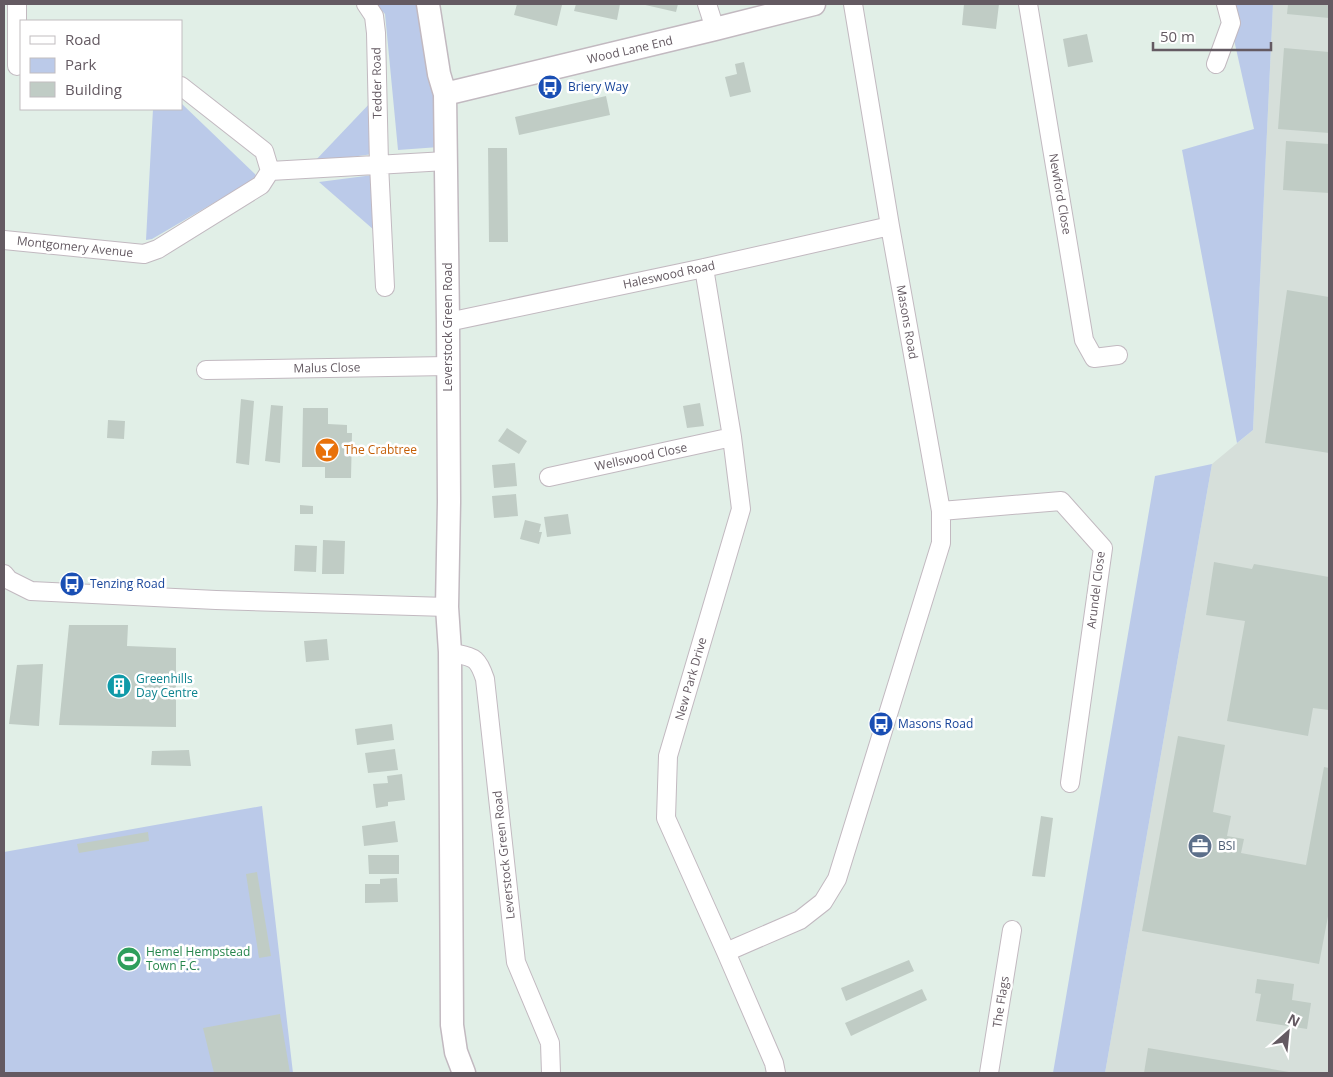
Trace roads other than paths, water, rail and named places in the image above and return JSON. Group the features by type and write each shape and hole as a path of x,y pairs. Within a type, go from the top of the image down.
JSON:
{"street":[{"path":"14,66 17,4"},
{"name":"Tedder Road","path":"366,4 374,16 376,33 379,164 385,287"},
{"name":"Leverstock Green Road","path":"428,4 439,74 445,94 449,502 447,607 450,652 452,1025 456,1052 464,1073"},
{"path":"707,4 715,30"},
{"name":"Wood Lane End","path":"445,94 715,30 814,4"},
{"name":"Masons Road","path":"726,952 800,920 823,902 837,879 941,543 941,511 890,226 853,4"},
{"name":"Newford Close","path":"1028,4 1084,340 1094,358 1118,356"},
{"path":"1216,64 1231,23 1226,4"},
{"path":"182,87 264,151 270,171 446,161"},
{"name":"Montgomery Avenue","path":"4,240 144,254 158,249 261,185 270,171"},
{"name":"Haleswood Road","path":"448,322 704,268 890,226"},
{"name":"New Park Drive","path":"704,268 732,437 741,509 668,756 666,818 774,1063 776,1073"},
{"name":"Malus Close","path":"206,370 448,366"},
{"name":"Wellswood Close","path":"550,476 732,437"},
{"name":"Arundel Close","path":"941,511 1061,501 1103,548 1070,784"},
{"path":"4,574 9,580 31,591 216,600 447,607"},
{"name":"Leverstock Green Road","path":"450,652 472,658 480,664 485,679 516,962 550,1043 551,1073"},
{"name":"The Flags","path":"989,1073 1012,930"}],"place":[{"name":"Briery Way","path":"550,87"},
{"name":"The Crabtree","path":"327,450"},
{"name":"Tenzing Road","path":"72,584"},
{"name":"Greenhills Day Centre","path":"119,686"},
{"name":"Masons Road","path":"881,724"},
{"name":"BSI","path":"1200,846"},
{"name":"Hemel Hempstead Town F.C.","path":"129,959"}]}
